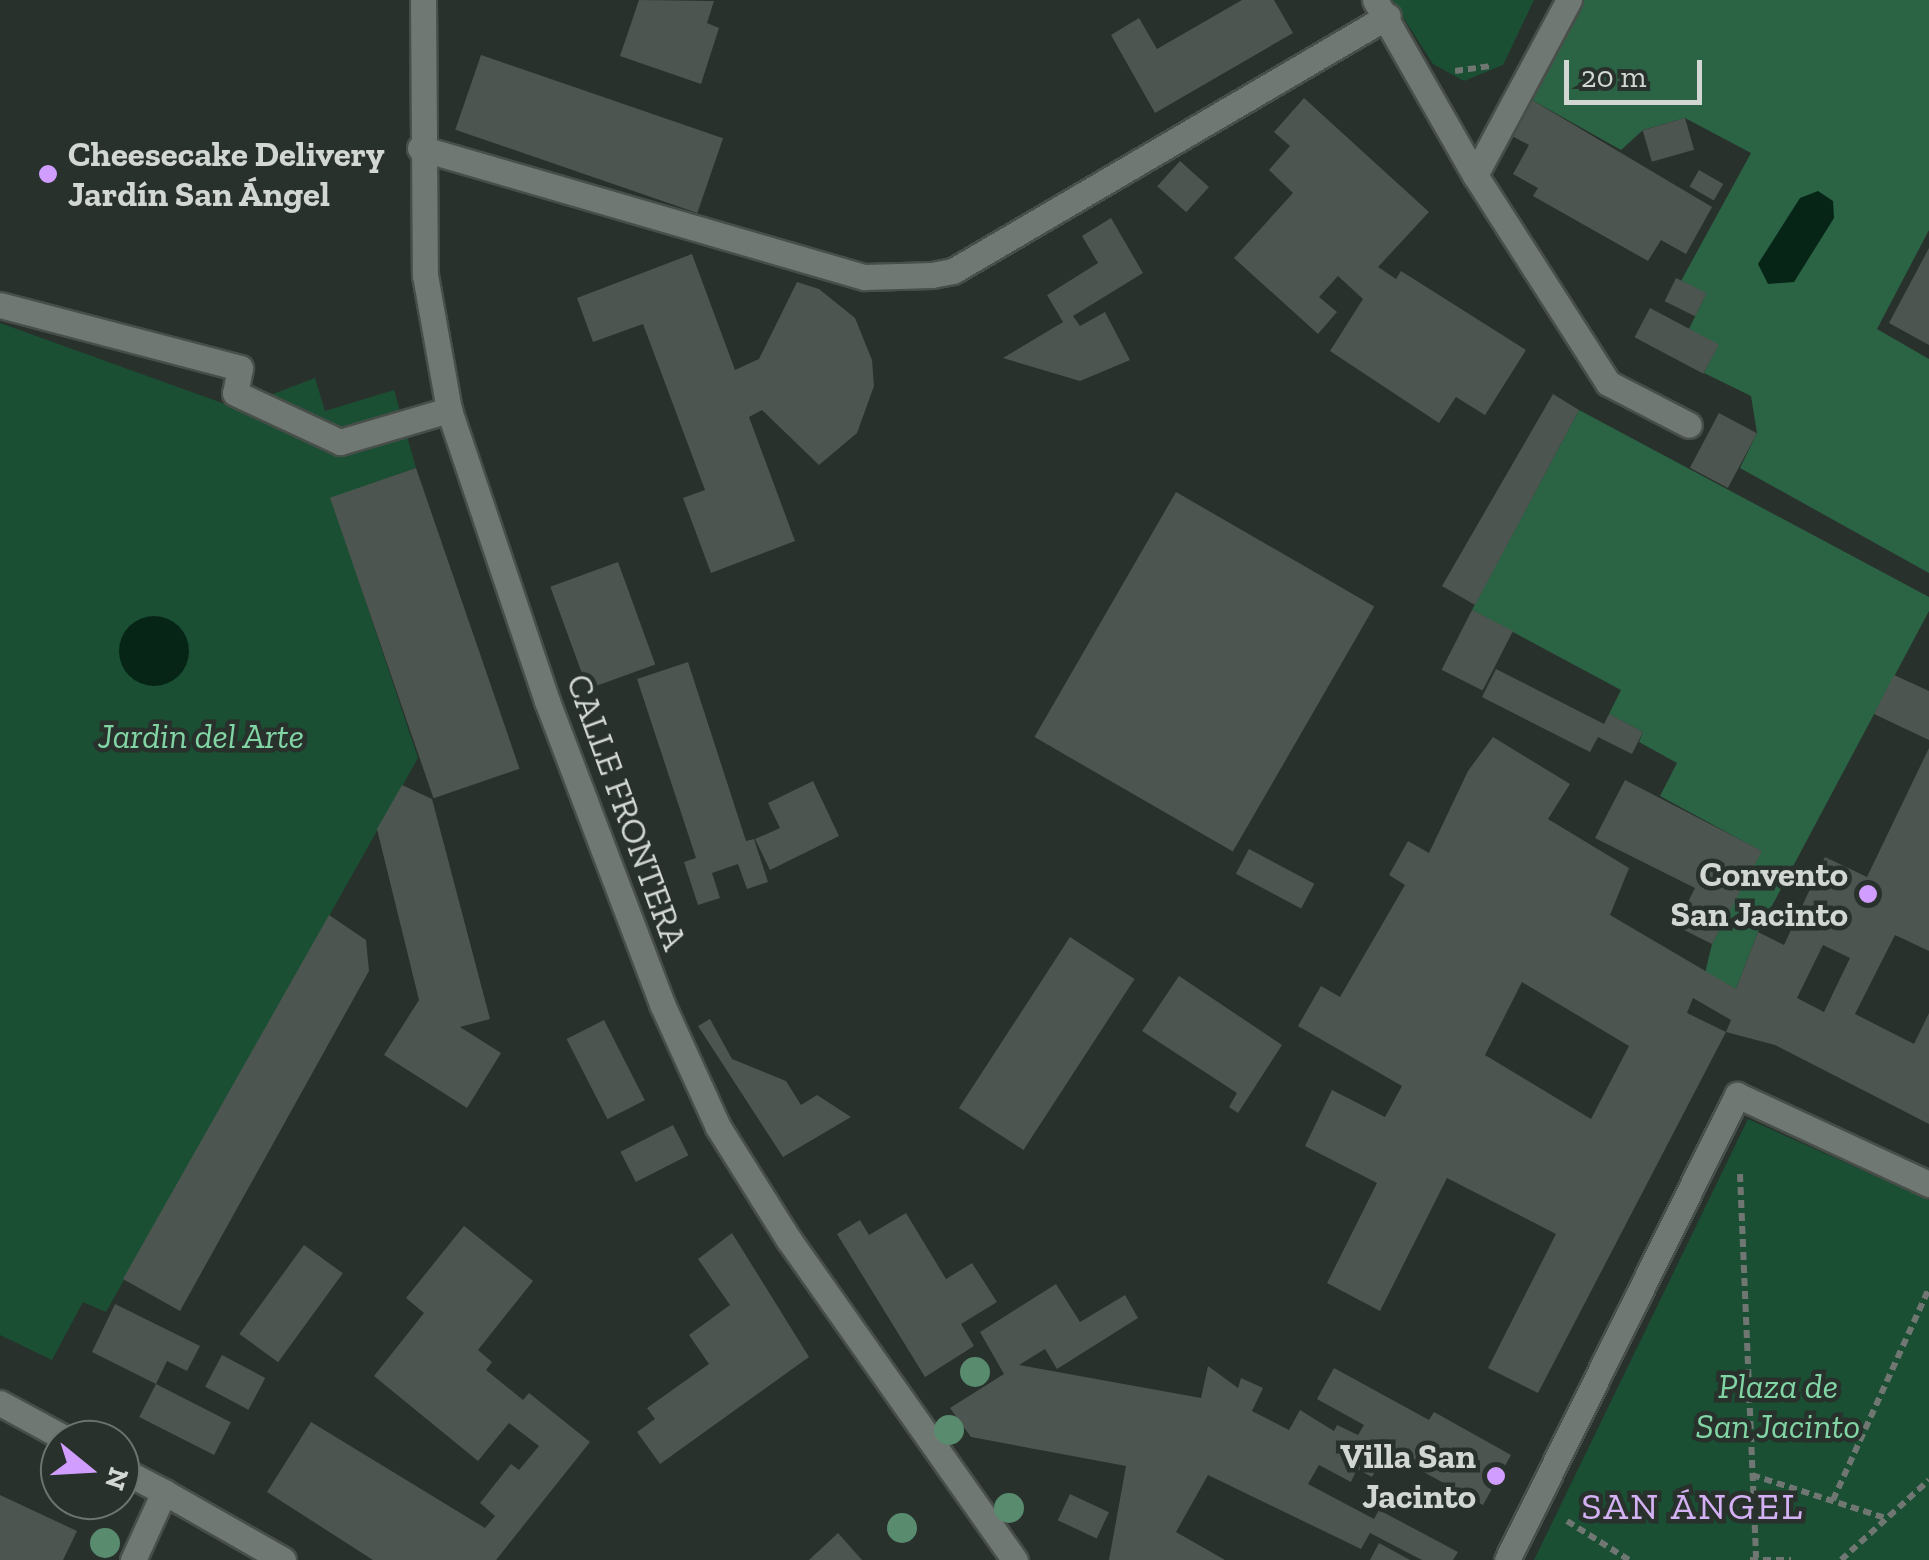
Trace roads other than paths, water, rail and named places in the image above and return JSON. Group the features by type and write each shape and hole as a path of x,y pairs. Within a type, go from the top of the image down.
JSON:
{"street":[{"name":"CALLE FRONTERA","path":"422,0 420,148 426,275 449,410 561,737 662,1004 718,1127 892,1392 1015,1560"},
{"path":"1475,175 1569,0"},
{"path":"420,148 866,277 921,277 952,270 1381,8 1475,175 1608,383 1690,425"},
{"path":"0,304 240,368 235,394 340,442 449,410"},
{"path":"1507,1560 1737,1095 1929,1184"},
{"path":"0,1402 40,1424"},
{"path":"140,1479 283,1560"},
{"path":"133,1560 164,1492"}],"place":[{"name":"Cheesecake Delivery Jardín San Ángel","path":"48,174"},
{"name":"Convento San Jacinto","path":"1868,894"},
{"name":"Villa San Jacinto","path":"1496,1476"}],"district":[{"name":"SAN ÁNGEL","path":"1693,1507"}],"park label":[{"name":"Jardin del Arte","path":"201,736"},
{"name":"Plaza de San Jacinto","path":"1778,1406"}]}
